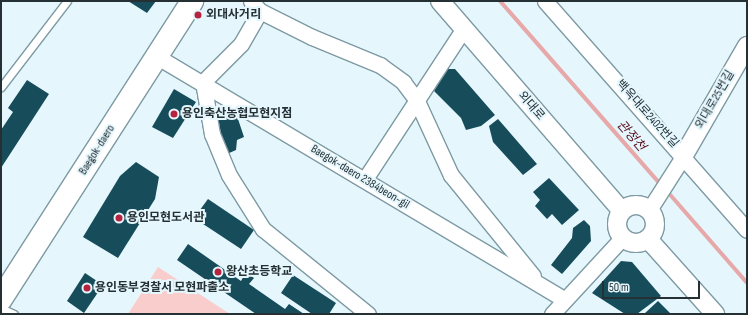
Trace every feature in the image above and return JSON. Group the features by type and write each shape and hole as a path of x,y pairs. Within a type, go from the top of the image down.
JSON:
{"main road":[{"name":"Baegok-daero","path":"1,298 192,1"}],"street":[{"name":"외대로","path":"440,1 622,211"},
{"name":"백옥대로2402번길","path":"544,1 684,155 747,230"},
{"path":"368,314 263,229 247,206 212,134 202,82 241,44 256,6 312,37 380,65 403,82 416,99 451,175 541,285"},
{"path":"364,179 464,28"},
{"name":"외대로25번길","path":"684,155 747,46"},
{"name":"Baegok-daero 2384beon-gil","path":"156,56 202,82 564,300"},
{"path":"651,208 635,205 622,211 617,225 623,237 632,243 648,239 656,225 651,208 684,155"},
{"path":"552,314 623,237"},
{"path":"648,239 715,314"}],"lane":[{"path":"1,86 67,1"},
{"path":"1,308 14,314"}],"shaded area":[{"path":"158,267 230,314 128,314"}],"building":[{"path":"128,1 156,1 147,13"},
{"path":"447,69 455,69 495,115 481,126 466,130 461,118 434,91"},
{"path":"27,80 49,94 1,168 1,130 13,112 8,108"},
{"name":"용인축산농협모현지점","path":"174,89 196,102 173,138 152,127"},
{"path":"229,113 238,119 244,137 237,140 236,150 227,154 215,132 213,114"},
{"path":"498,119 537,164 523,175 493,142 489,126"},
{"name":"용인모현도서관","path":"136,162 159,177 155,199 118,258 83,237 120,176"},
{"path":"549,178 579,210 562,225 552,214 547,219 535,206 540,200 533,192"},
{"path":"208,199 254,230 241,249 194,218"},
{"path":"584,220 590,226 591,241 562,274 551,265 572,238 573,228"},
{"path":"188,244 241,281 246,272 254,278 249,284 285,309 289,304 304,314 256,314 177,260"},
{"path":"621,261 632,262 661,296 637,314 625,314 592,293"},
{"path":"85,273 103,285 84,313 67,301"},
{"path":"293,275 336,303 329,314 312,314 281,293"},
{"path":"658,301 671,314 644,314"}],"waterway":[{"name":"관정천","path":"500,1 661,185"},
{"name":"관정천","path":"666,190 747,283"}],"place":[{"name":"외대사거리","path":"198,15"},
{"name":"용인축산농협모현지점","path":"174,114"},
{"name":"용인모현도서관","path":"119,218"},
{"name":"왕산초등학교","path":"218,272"},
{"name":"용인동부경찰서 모현파출소","path":"87,288"}]}
